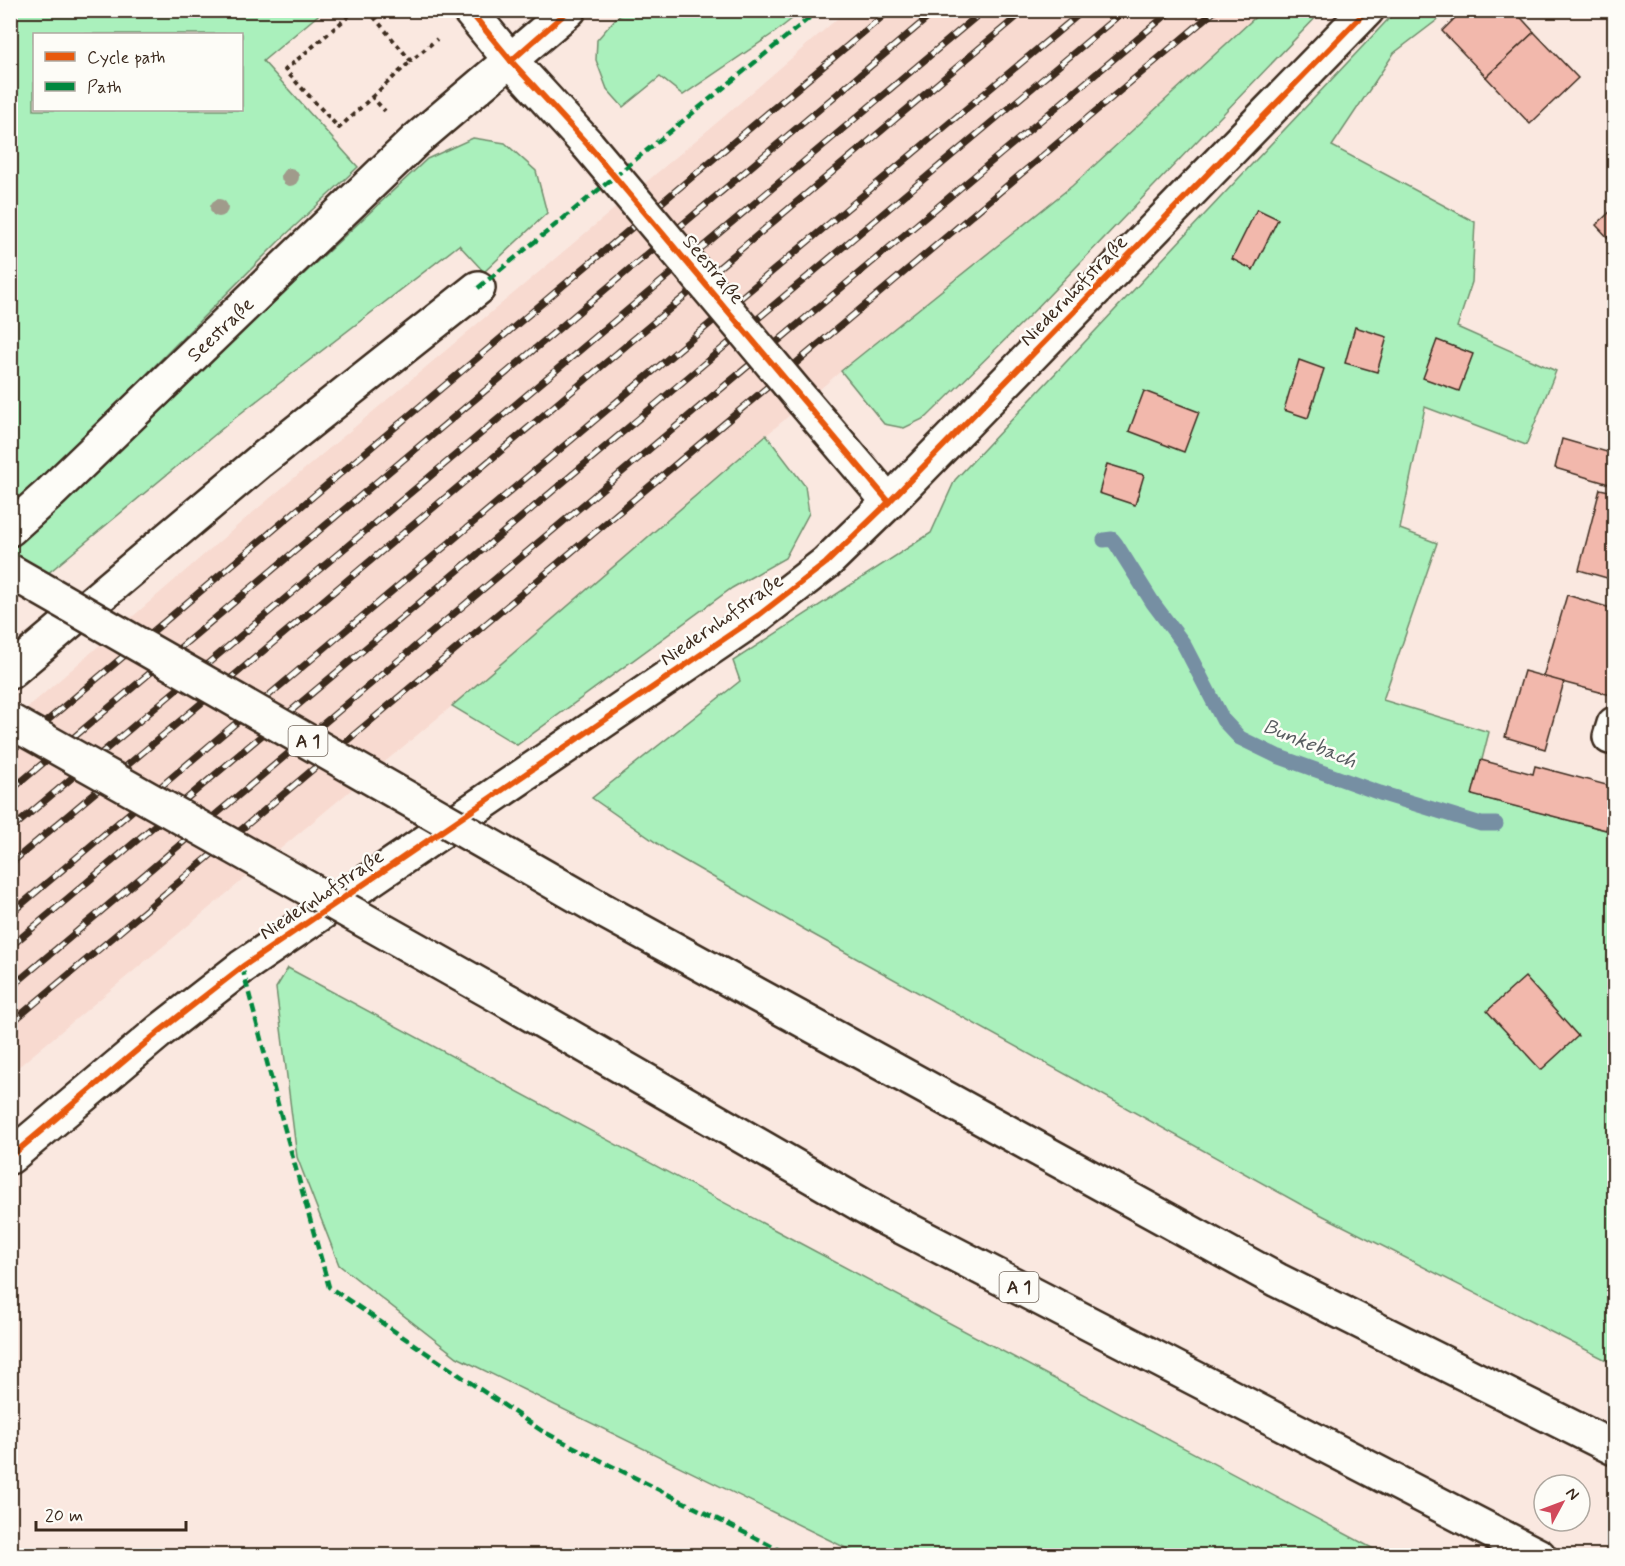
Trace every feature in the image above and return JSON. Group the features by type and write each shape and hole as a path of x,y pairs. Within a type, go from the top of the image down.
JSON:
{"main road":[{"name":"Seestraße","path":"10,529 416,140 570,10"},
{"name":"Niedernhofstraße","path":"10,1157 161,1030 242,967 759,615 826,563 889,502 1367,10"},
{"name":"Seestraße","path":"469,11 588,145 889,502"},
{"path":"10,672 260,461 478,288"},
{"name":"A 1","path":"10,571 606,912 1277,1280 1614,1448"},
{"name":"A 1","path":"10,721 508,1001 879,1215 1539,1556"}],"path":[{"path":"356,10 285,70 339,128 469,11"},
{"path":"368,10 411,61"},
{"path":"372,97 416,140"}],"shaded area":[{"path":"846,11 1262,11 1072,186 841,371 452,706 11,1073 11,722 244,520 720,120"}],"green space":[{"path":"11,11 323,11 263,61 358,167 279,241 48,473 11,507"},
{"path":"627,11 802,11 774,33 683,95 660,77 623,107 607,89 596,60 597,40 616,18"},
{"path":"1262,11 1322,11 1031,314 927,417 904,428 884,424 841,371 1072,186"},
{"path":"1396,11 1449,11 1394,53 1332,146 1475,222 1472,282 1457,327 1556,371 1526,445 1425,407 1400,529 1437,543 1383,700 1489,732 1473,795 1614,832 1614,1364 1300,1204 807,931 671,853 592,798 740,681 733,661 931,533 955,480"},
{"path":"473,138 505,143 536,171 547,213 484,272 459,245 241,413 11,604 11,548 427,159"},
{"path":"766,435 805,486 809,513 785,558 732,588 517,745 452,706"},
{"path":"288,968 1385,1555 860,1555 457,1357 339,1265 297,1157 276,988"}],"building":[{"path":"1463,10 1514,10 1534,32 1486,77 1442,31"},
{"path":"1534,32 1578,78 1530,124 1486,77"},
{"path":"1614,208 1614,244 1596,225"},
{"path":"1257,209 1278,219 1253,270 1232,259"},
{"path":"1355,327 1387,337 1377,372 1345,363"},
{"path":"1437,340 1473,354 1459,391 1423,378"},
{"path":"1299,360 1324,369 1308,418 1284,410"},
{"path":"1144,391 1199,412 1184,452 1129,431"},
{"path":"1562,439 1614,454 1609,484 1555,468"},
{"path":"1107,464 1144,475 1135,505 1099,493"},
{"path":"1600,489 1614,492 1614,580 1579,570"},
{"path":"1567,595 1614,609 1614,683 1611,695 1543,677"},
{"path":"1524,671 1564,682 1545,749 1505,737"},
{"path":"1481,760 1533,774 1535,766 1614,787 1606,830 1472,795"},
{"path":"1525,977 1578,1036 1541,1070 1487,1011"}],"waterway":[{"name":"Bunkebach","path":"1104,540 1112,539 1116,544 1153,603 1183,643 1223,720 1240,738 1277,756 1380,793 1481,824 1496,824"}],"railway":[{"path":"10,752 890,10"},
{"path":"10,791 937,10"},
{"path":"10,830 984,10"},
{"path":"10,864 1025,10"},
{"path":"10,914 1084,10"},
{"path":"10,947 1125,10"},
{"path":"10,988 1172,10"},
{"path":"10,1024 1216,10"}],"marked path":[{"path":"478,288 819,10"},
{"path":"242,967 329,1287 542,1431 791,1556"}],"cycle path":[{"path":"469,10 511,61 588,145 889,502"},
{"path":"511,61 569,10"},
{"path":"10,1157 161,1030 242,967 759,615 826,563 889,502 1367,10"}]}
